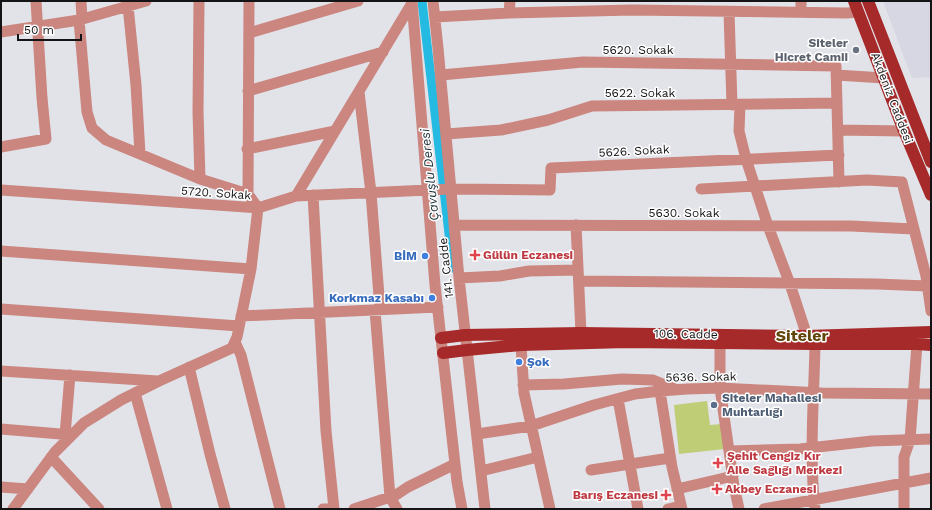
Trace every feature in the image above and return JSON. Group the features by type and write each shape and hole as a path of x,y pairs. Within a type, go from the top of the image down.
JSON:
{"main road":[{"name":"Akdeniz Caddesi","path":"868,1 931,162"},
{"name":"Akdeniz Caddesi","path":"856,6 904,131 931,195"},
{"name":"106. Cadde","path":"447,353 521,345 626,342 720,343 811,340 931,332"},
{"name":"106. Cadde","path":"445,337 465,335 581,333 931,345"}],"street":[{"path":"1,147 46,139 36,1"},
{"path":"81,1 80,19 87,112 92,128 106,140 200,179 248,194"},
{"path":"1,32 80,19 146,1"},
{"path":"199,1 198,112 200,179"},
{"path":"15,508 28,488 68,435 121,400 158,381 232,348 235,342 251,269 258,208 248,194 247,149 249,1"},
{"path":"249,33 358,1"},
{"name":"141. Cadde","path":"433,1 459,278 485,509"},
{"path":"510,1 510,13"},
{"path":"801,1 801,12"},
{"path":"296,196 412,2"},
{"name":"141. Cadde","path":"412,2 438,306 447,353 455,464 462,509"},
{"path":"128,6 136,85 140,154"},
{"path":"435,17 510,13 576,6 695,6 729,12 847,13 856,6"},
{"path":"729,12 730,64 739,131 754,186 811,340 814,392 812,447 815,504"},
{"path":"248,91 383,52"},
{"name":"5620. Sokak","path":"441,76 584,62 730,64 836,70 884,78"},
{"path":"836,70 839,182"},
{"path":"359,92 371,193 390,497 397,509"},
{"name":"5622. Sokak","path":"446,134 501,130 548,120 592,106 837,103"},
{"path":"838,130 904,131"},
{"path":"247,149 335,131"},
{"name":"5626. Sokak","path":"451,189 550,190 551,168 839,155"},
{"path":"701,189 867,180 902,182 927,286 931,310"},
{"name":"5720. Sokak","path":"1,190 258,208 296,196 451,189"},
{"path":"313,195 330,509"},
{"name":"5630. Sokak","path":"454,225 851,226 914,229"},
{"path":"576,225 581,333"},
{"path":"1,251 251,269"},
{"path":"459,278 500,276 529,271 578,275 790,284 877,284 927,286"},
{"path":"1,309 240,321 320,313 438,306"},
{"path":"235,342 241,355 280,509"},
{"path":"720,343 720,388 738,509"},
{"path":"904,509 904,456 910,440 917,344"},
{"path":"521,345 524,394 550,509"},
{"path":"189,367 225,509"},
{"path":"1,371 158,381"},
{"path":"68,435 70,375"},
{"path":"523,385 564,384 622,379 653,380 676,390"},
{"name":"5636. Sokak","path":"477,434 531,426 594,405 660,391 720,388 814,392 931,394"},
{"path":"660,391 670,458 681,507 668,509"},
{"path":"135,393 167,509"},
{"path":"618,399 638,509"},
{"path":"1,429 68,435"},
{"path":"730,452 812,447 872,441 931,439"},
{"path":"51,457 99,509"},
{"path":"481,471 538,457"},
{"path":"591,470 670,458"},
{"path":"361,508 396,495 408,487 455,464"},
{"path":"677,490 733,476"},
{"path":"764,509 815,504 931,478"},
{"path":"1,487 28,488"}],"shaded area":[{"path":"883,1 931,1 931,77 912,78"}],"green space":[{"path":"707,401 710,425 722,424 725,449 679,454 674,405"}],"waterway":[{"name":"Çavuşlu Deresi","path":"422,1 453,268"}],"place":[{"name":"Siteler Hicret Camii","path":"856,50"},
{"name":"Gülün Eczanesi","path":"475,255"},
{"name":"BİM","path":"425,256"},
{"name":"Korkmaz Kasabı","path":"432,298"},
{"name":"Şok","path":"519,362"},
{"name":"Siteler Mahallesi Muhtarlığı","path":"714,405"},
{"name":"Şehit Cengiz Kır Aile Sağlığı Merkezi","path":"718,463"},
{"name":"Akbey Eczanesi","path":"717,489"},
{"name":"Barış Eczanesi","path":"666,495"}],"district":[{"name":"Siteler","path":"802,335"}]}
